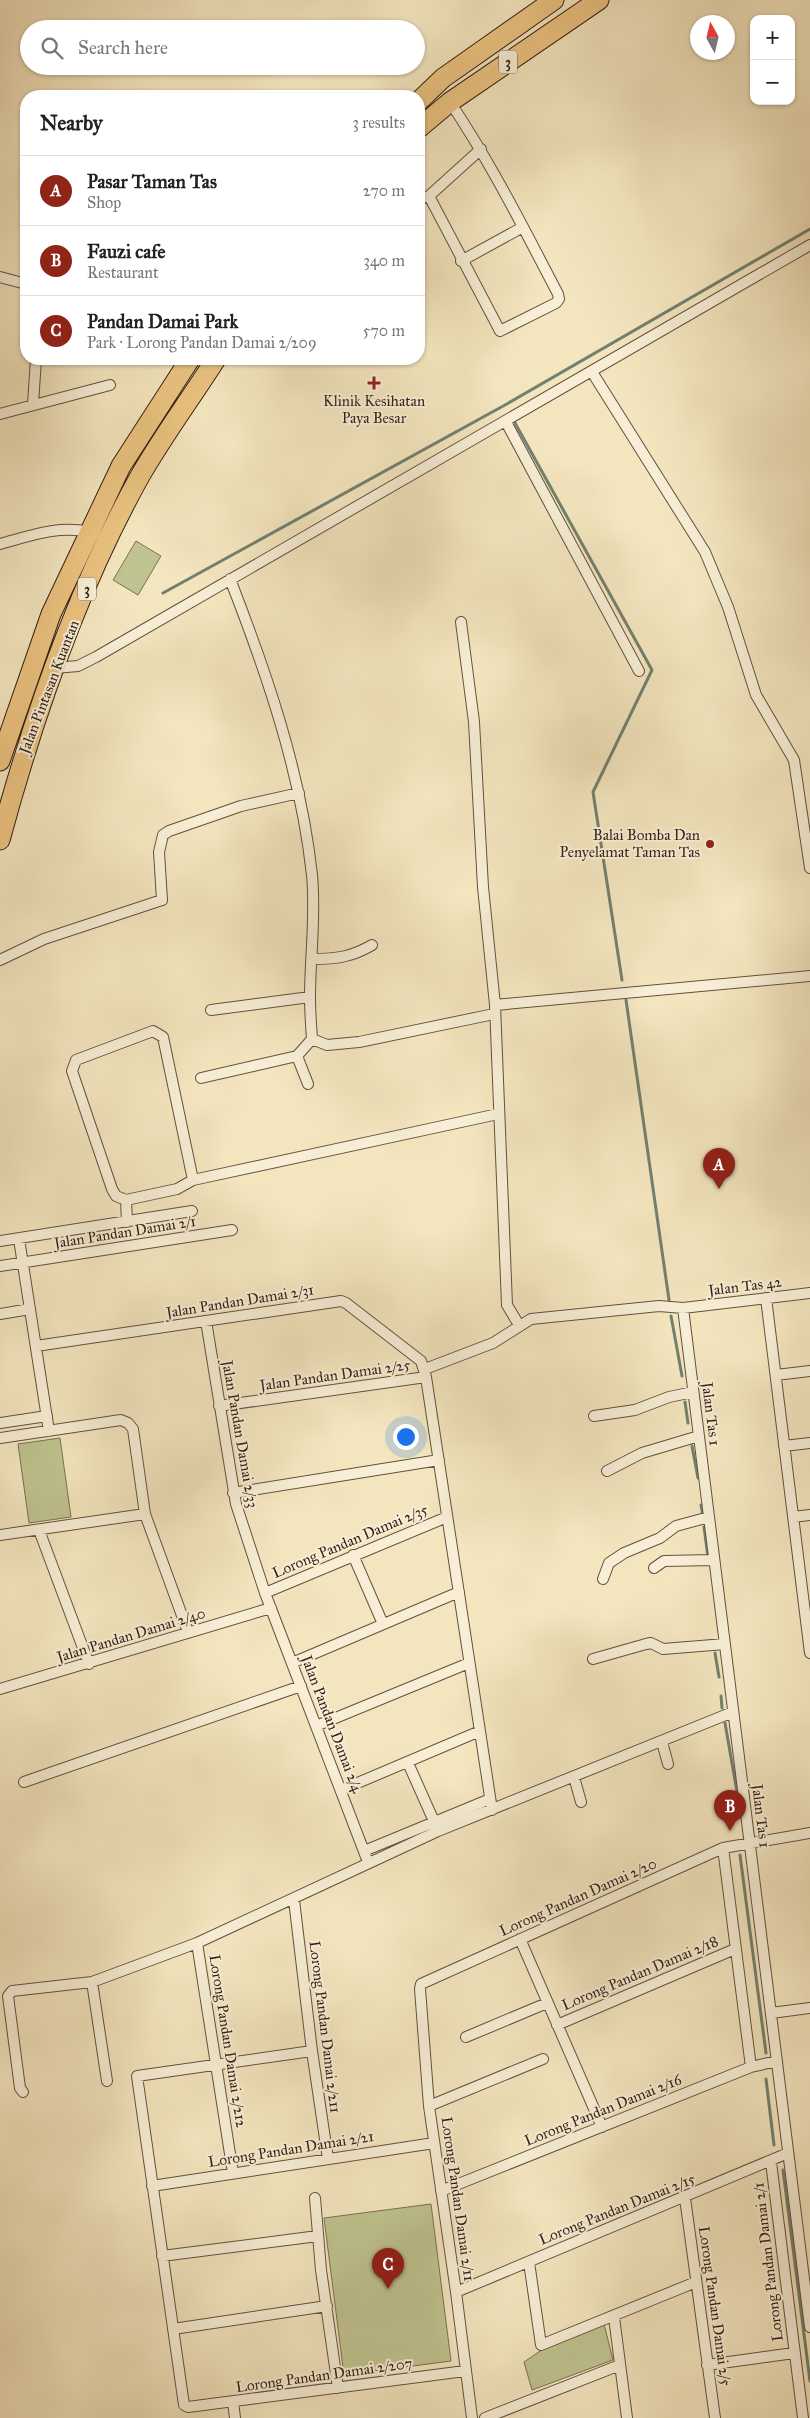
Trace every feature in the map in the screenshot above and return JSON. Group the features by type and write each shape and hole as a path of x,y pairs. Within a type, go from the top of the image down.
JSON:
{"highway":[{"name":"3","path":"425,95 443,78 554,0"},
{"name":"3","path":"425,123 450,102 599,0"},
{"name":"Jalan Pintasan Kuantan","path":"0,761 51,614 89,532 121,466 186,365"},
{"name":"Jalan Pintasan Kuantan","path":"0,840 22,757 55,668 103,550 140,476 212,365"}],"street":[{"path":"425,199 500,331 548,308 559,299 481,149 450,102"},
{"path":"425,196 481,149"},
{"path":"461,261 523,228"},
{"path":"55,668 78,666 96,657 810,245"},
{"path":"0,277 20,282"},
{"path":"34,404 36,365"},
{"path":"592,372 705,552 717,579 756,695 794,760 810,868"},
{"path":"0,414 110,385"},
{"path":"506,422 639,671"},
{"path":"0,544 51,530 71,528 89,532"},
{"path":"201,1078 297,1056 312,1039 310,997 312,876 298,793 260,658 230,579"},
{"path":"461,622 474,722 494,1010 507,1305 519,1325"},
{"path":"0,960 44,939 86,927 162,900 159,852 163,835 169,831 241,806 298,793"},
{"path":"312,959 338,959 356,955 372,945"},
{"path":"312,1039 327,1044 359,1042 494,1010 810,976"},
{"path":"211,1010 310,997"},
{"path":"193,1180 162,1037 153,1031 76,1060 72,1072 112,1189 116,1196 126,1200 177,1190 193,1180 498,1114"},
{"path":"297,1056 308,1084"},
{"path":"126,1200 127,1222"},
{"path":"0,1241 192,1211"},
{"name":"Jalan Pandan Damai 2/1","path":"0,1266 23,1264 232,1230"},
{"path":"19,1239 49,1431"},
{"name":"Jalan Tas 42","path":"519,1325 531,1319 547,1316 660,1306 683,1308 810,1293"},
{"path":"766,1298 793,1517 806,1589 810,1653"},
{"name":"Jalan Pandan Damai 2/31","path":"36,1346 341,1301 421,1361 426,1373"},
{"name":"Jalan Tas 1","path":"683,1308 810,2327"},
{"path":"0,1314 30,1310"},
{"name":"Jalan Pandan Damai 2/33","path":"206,1321 233,1493 271,1608"},
{"name":"Jalan Pandan Damai 2/25","path":"219,1406 426,1373 493,1343 519,1325"},
{"path":"776,1375 810,1371"},
{"path":"426,1373 491,1805"},
{"path":"594,1416 635,1410 669,1397 693,1392"},
{"path":"0,1423 46,1416"},
{"path":"0,1438 121,1420 128,1423 133,1429 145,1514 188,1632"},
{"path":"607,1471 642,1454 699,1436"},
{"path":"784,1446 810,1443"},
{"path":"233,1493 439,1460"},
{"path":"0,1535 145,1514"},
{"path":"793,1517 810,1515"},
{"name":"Lorong Pandan Damai 2/35","path":"265,1593 447,1517"},
{"path":"603,1579 609,1563 618,1556 636,1546 660,1538 676,1526 709,1517"},
{"path":"39,1530 89,1664"},
{"path":"353,1555 383,1624"},
{"path":"654,1568 664,1561 714,1560"},
{"path":"292,1662 459,1592"},
{"name":"Jalan Pandan Damai 2/40","path":"0,1690 271,1608"},
{"name":"Jalan Pandan Damai 2/4","path":"271,1608 368,1862"},
{"path":"593,1659 651,1643 663,1649 725,1644"},
{"path":"316,1726 469,1663"},
{"path":"24,1782 301,1686"},
{"path":"364,1852 436,1827 491,1805 574,1777 733,1712"},
{"path":"341,1790 480,1731"},
{"path":"662,1742 668,1764"},
{"path":"408,1763 436,1827"},
{"path":"574,1777 581,1802"},
{"path":"24,2092 20,2088 10,1993 12,1991 92,1982 198,1943 294,1900 436,1827"},
{"name":"Lorong Pandan Damai 2/20","path":"421,1984 724,1848 810,1833"},
{"path":"724,1848 751,2067"},
{"name":"Lorong Pandan Damai 2/211","path":"294,1900 312,2052 328,2159"},
{"path":"520,1939 602,2127"},
{"name":"Lorong Pandan Damai 2/212","path":"198,1943 232,2173"},
{"name":"Lorong Pandan Damai 2/18","path":"557,2025 735,1949"},
{"path":"92,1982 107,2080"},
{"name":"Lorong Pandan Damai 2/11","path":"421,1984 429,2106 472,2418"},
{"path":"466,2036 548,2003"},
{"path":"771,2013 810,2008"},
{"path":"312,2052 137,2076 173,2329 327,2306"},
{"path":"429,2106 543,2059"},
{"name":"Lorong Pandan Damai 2/16","path":"441,2191 751,2067 777,2061"},
{"name":"Lorong Pandan Damai 2/21","path":"152,2186 434,2143"},
{"name":"Lorong Pandan Damai 2/15","path":"456,2292 771,2162 788,2153"},
{"name":"Lorong Pandan Damai 2/1","path":"771,2162 802,2418"},
{"path":"315,2198 318,2236 338,2388"},
{"name":"Lorong Pandan Damai 2/5","path":"685,2198 715,2418"},
{"path":"162,2256 318,2236"},
{"path":"529,2262 541,2345 614,2317 696,2282"},
{"path":"614,2317 627,2418"},
{"name":"Lorong Pandan Damai 2/207","path":"173,2329 186,2407 466,2371"},
{"path":"707,2365 794,2354"},
{"path":"485,2418 620,2365"},
{"path":"233,2402 235,2418"}],"green space":[{"path":"136,541 161,556 138,595 113,580"},
{"path":"60,1438 71,1517 29,1523 18,1444"},
{"path":"431,2204 451,2361 344,2375 324,2218"},
{"path":"604,2324 613,2360 532,2390 524,2362 546,2347"}],"waterway":[{"path":"163,593 505,405 810,229"},
{"path":"515,423 652,670 593,792 622,980"},
{"path":"626,1000 669,1300"},
{"path":"671,1316 682,1376"},
{"path":"685,1402 688,1423"},
{"path":"692,1446 698,1478"},
{"path":"701,1505 703,1516"},
{"path":"704,1527 708,1557"},
{"path":"715,1653 719,1677"},
{"path":"721,1696 722,1708"},
{"path":"725,1723 741,1815"},
{"path":"740,1855 766,2053"},
{"path":"766,2079 774,2145"},
{"path":"783,2170 810,2381"}],"place":[{"name":"Klinik Kesihatan Paya Besar","path":"374,383"},
{"name":"Balai Bomba Dan Penyelamat Taman Tas","path":"710,844"},
{"name":"Pasar Taman Tas","path":"719,1189"},
{"name":"Fauzi cafe","path":"730,1831"},
{"name":"Pandan Damai Park","path":"388,2289"}]}
